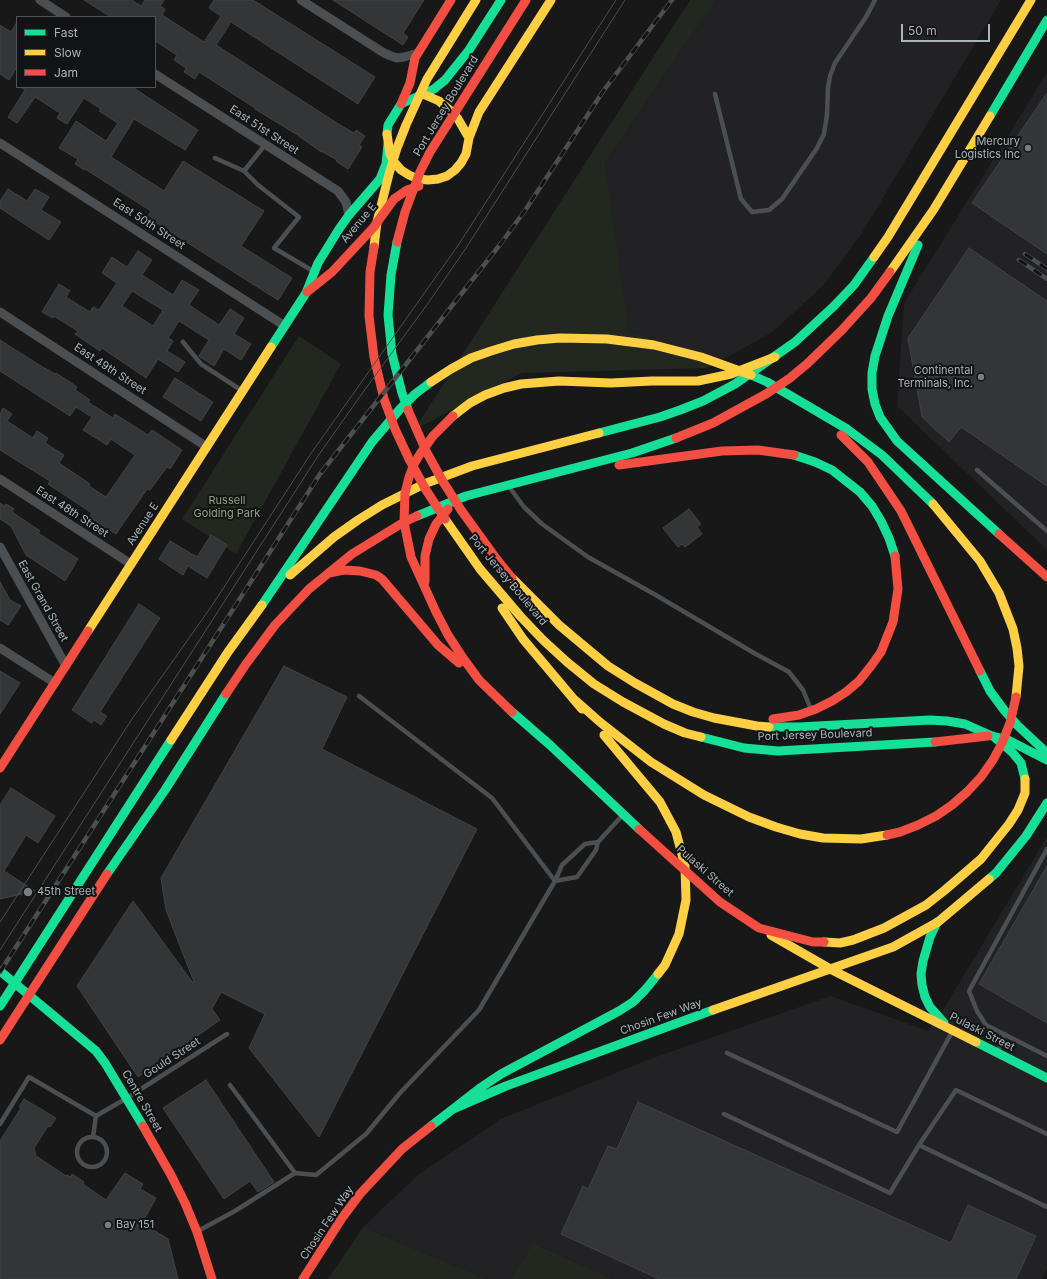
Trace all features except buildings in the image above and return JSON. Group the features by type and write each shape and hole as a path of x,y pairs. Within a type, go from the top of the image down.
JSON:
{"main road":[{"path":"451,0 415,58 410,83 401,104 388,125 388,144 390,154 394,162 401,170 418,179 438,179 447,176 462,163 466,154 469,138 479,112 551,0"},
{"path":"458,78 470,50 501,0"},
{"name":"Port Jersey Boulevard","path":"526,0 441,133 420,172 398,234 389,295 388,315 392,354 402,393 426,451 442,480 476,532 515,581 559,625 608,666 634,683 673,704 700,714 757,726 799,727 930,720 947,721 965,724 992,736 1008,740 1047,760"},
{"path":"258,611 274,591 293,572 334,537 364,516 405,493 443,476 472,466 660,417 680,410 720,393 775,357 800,337 834,306 872,262 888,238 1031,0"},
{"name":"Port Jersey Boulevard","path":"474,3 427,79 397,148 377,222 370,272 369,293 369,316 374,357 384,399 395,429 409,460 426,490 461,543 480,569 521,617 567,662 594,684 623,702 664,724 685,733 744,748 778,751 931,742 992,736"},
{"path":"0,1040 114,862 165,790 250,657 274,625 309,589 352,554 384,533 435,508 466,496 632,453 657,445 713,423 766,394 790,378 808,363 847,325 871,298 889,274 934,209 1047,20"},
{"path":"401,104 434,89 470,50"},
{"path":"422,94 439,101 453,113 469,138"},
{"path":"454,99 458,119"},
{"name":"Avenue E","path":"0,768 306,293 318,263 349,215 380,179 386,164 388,144"},
{"name":"Avenue E","path":"306,293 332,272 372,228 388,206 400,194 438,179"},
{"path":"934,209 879,340 872,373 872,389 875,404 880,417 897,441 1047,577"},
{"path":"0,1006 224,659 372,442 415,394 451,369 471,358 491,351 514,344 537,340 584,338 608,339 654,345 701,356 767,382 847,429 888,461 931,502 980,561 999,593 1013,629 1019,666 1018,685 1010,724 993,760 981,777 952,805 930,819 900,832 880,837 861,839 823,838 800,834 749,817 704,795 651,762 575,700"},
{"name":"Pulaski Street","path":"775,357 731,374 698,380 683,382 652,380 611,383 559,382 528,384 504,388 485,395 470,403 457,412 433,436 414,464 409,477 405,493 404,522 412,557 448,635 479,680 623,815 720,902 759,928 832,970 1047,1078"},
{"path":"808,406 856,448 880,477 901,511 990,691 1017,725 1047,753"},
{"path":"433,436 433,457 437,466 450,485 466,496"},
{"path":"532,478 704,452 740,450 777,452 797,456 832,470 860,492 872,506 889,538 895,555 897,572 898,589 896,607 893,622 881,652 859,681 832,701 812,710 782,718 734,722"},
{"name":"Pulaski Street","path":"426,588 425,556 432,532 436,524 448,509 466,496"},
{"path":"453,1109 501,1074 633,1002 655,978 671,954 679,934 686,900 685,866 676,832 669,816 652,791 523,639 461,543"},
{"path":"327,574 344,570 360,570 376,575 382,579 438,645 479,680"},
{"path":"759,928 813,942 840,943 853,940 884,928 926,905 945,890 981,859 996,841 1018,810 1025,793 1025,778 1021,763 1012,752 992,736"},
{"name":"Chosin Few Way","path":"303,1279 342,1218 360,1194 402,1149 453,1109 513,1083 685,1020 832,970 893,947 938,922 963,903 996,873 1026,836 1047,803"},
{"path":"938,922 930,936 924,954 921,974 922,985 925,997 930,1007 938,1017 953,1030"},
{"name":"Centre Street","path":"0,971 96,1051 105,1063 127,1098 171,1175 185,1203 197,1232 212,1279"}],"street":[{"path":"40,0 64,16"},
{"path":"301,0 384,53 397,58 418,53"},
{"name":"East 51st Street","path":"156,75 338,192 346,202 349,215"},
{"name":"East 50th Street","path":"0,143 285,326"},
{"name":"East 49th Street","path":"0,312 207,447"},
{"name":"East 48th Street","path":"0,479 131,564"},
{"name":"East Grand Street","path":"0,547 66,666"},
{"path":"0,648 55,683"}],"lane":[{"path":"715,94 741,199 752,212 769,210 782,199 817,148 824,134 830,76 835,63 866,17 875,0"},
{"path":"244,171 265,145"},
{"path":"215,158 244,171 258,185 299,217 274,248 314,272"},
{"path":"183,342 201,364 243,391"},
{"path":"978,470 1047,531"},
{"path":"508,485 524,507 542,524 588,557 789,672 803,690 812,710"},
{"path":"359,696 492,798 555,881"},
{"path":"555,881 577,877 596,850 598,842 623,815"},
{"path":"197,1232 235,1211 295,1173 316,1175 366,1134 400,1093 479,1010 555,881 562,865 585,844 598,842"},
{"path":"1047,849 969,991 978,1012 986,1025 1047,1056"},
{"path":"727,1053 897,1132 953,1030"},
{"name":"Gould Street","path":"96,1116 227,1034"},
{"path":"997,1053 1005,1034"},
{"path":"0,1124 29,1077 96,1116 92,1137"},
{"path":"230,1085 295,1173"},
{"path":"724,1114 890,1193 919,1145 956,1090 1047,1134"},
{"path":"92,1137 101,1140 104,1144 106,1153 100,1164 90,1167 81,1163 78,1158 77,1149 83,1140 92,1137"},
{"path":"919,1145 1047,1207"}],"shaded area":[{"path":"716,0 1001,0 862,233 823,286 771,333 715,364 629,330 605,162"},
{"path":"1047,73 1047,550 897,406 904,303"},
{"path":"1047,837 1047,1269 1042,1279 613,1279 533,1243 510,1279 487,1279 363,1227 418,1175 501,1119 650,1059 831,996 928,1031 946,1005"}],"green space":[{"path":"690,0 716,0 605,162 629,330 715,364 707,368 522,373 414,430"},
{"name":"Russell Golding Park","path":"299,336 341,364 236,554 182,519"},
{"path":"363,1227 487,1279 328,1279"},
{"path":"533,1243 613,1279 510,1279"}],"tram line":[{"path":"0,922 132,719 213,604 312,452 459,244 616,0"},
{"path":"0,950 318,456 466,248 625,0"}],"railway":[{"path":"0,972 320,474 502,242 526,209 604,90 672,0"},
{"path":"1025,254 1047,269"},
{"path":"1019,260 1047,279"}],"traffic: fast":[{"path":"423,94 434,89 445,80 469,50 501,0"},
{"path":"990,116 1047,20"},
{"path":"387,134 388,125 401,104 423,94"},
{"path":"271,347 306,293 318,263 339,229 380,179 386,164 388,144"},
{"path":"397,242 391,275 388,315 392,354 408,410"},
{"path":"918,245 888,316 875,356 872,373 872,389 875,404 880,417 897,441 999,534"},
{"path":"599,433 660,417 680,410 703,401 735,384 795,342 834,306 854,285 874,257"},
{"path":"751,375 767,382 847,429 882,455 933,504"},
{"path":"262,605 372,442 400,409 415,394 431,382"},
{"path":"417,516 466,496 632,453 676,438"},
{"path":"794,455 832,470 860,492 872,506 881,521 895,556"},
{"path":"980,671 990,691 1004,710 1017,725 1047,753"},
{"path":"107,874 165,790 226,694"},
{"path":"512,712 550,745 639,829"},
{"path":"769,727 799,727 930,720 947,721 965,724 992,736 1008,740 1047,760"},
{"path":"993,736 1012,752 1021,763 1025,779"},
{"path":"701,737 744,748 778,751 935,742"},
{"path":"0,1006 171,740"},
{"path":"989,879 996,873 1026,836 1047,803"},
{"path":"937,922 930,937 921,974 925,997 930,1007 944,1023"},
{"path":"0,971 96,1051 105,1063 143,1126"},
{"path":"453,1109 501,1074 633,1002 658,974"},
{"path":"431,1126 453,1109 506,1086 713,1010"},
{"path":"976,1042 1047,1078"}],"traffic: slow":[{"path":"374,247 377,222 389,174 406,125 427,79 476,0"},
{"path":"469,138 479,112 551,0"},
{"path":"874,257 888,237 1031,0"},
{"path":"387,134 390,154 394,162 401,170 409,175 418,179 438,179 447,176 455,170 466,154 469,138 453,113 439,101 423,94"},
{"path":"890,272 934,209 990,116"},
{"path":"431,382 471,358 491,351 514,344 560,338 607,339 654,345 701,357 751,375"},
{"path":"88,631 271,347"},
{"path":"453,416 470,403 485,395 521,384 559,381 611,383 698,381 731,374 775,357"},
{"path":"290,575 334,537 358,520 382,505 424,484 472,466 599,433"},
{"path":"933,504 980,561 999,593 1013,629 1017,648 1019,666 1016,697"},
{"path":"445,519 480,569 521,617 567,662 594,684 623,702 664,724 685,733 701,737"},
{"path":"512,578 559,625 608,666 635,683 673,704 693,712 714,718 769,727"},
{"path":"171,740 228,652 262,605"},
{"path":"502,608 523,639 582,709"},
{"path":"575,700 601,723 651,762 704,795 749,817 800,834 823,838 861,839 887,835"},
{"path":"604,735 660,802 676,832 685,866 686,900 679,934 665,965 658,974"},
{"path":"824,942 840,943 853,940 884,928 926,905 945,890 981,859 1009,824 1018,810 1025,793 1025,779"},
{"path":"713,1010 893,947 938,922 989,879"},
{"path":"771,935 832,970 976,1042"}],"traffic: jam":[{"path":"401,104 410,83 415,58 451,0"},
{"path":"397,242 405,212 420,172 430,152 526,0"},
{"path":"307,292 332,272 373,228 394,199 407,190 419,186"},
{"path":"374,247 370,272 369,316 374,357 384,399 395,429 409,459 426,490 445,519"},
{"path":"676,438 713,423 766,394 790,378 842,330 871,298 890,272"},
{"path":"408,410 426,451 442,480 461,510 512,578"},
{"path":"453,416 433,436 414,464 405,493 404,522 411,557 448,635 479,680 512,712"},
{"path":"841,435 868,462 901,511 980,671"},
{"path":"619,465 722,451 758,450 794,455"},
{"path":"425,582 425,556 429,539 436,524 448,509"},
{"path":"226,694 275,625 309,589 352,554 404,522 417,516"},
{"path":"999,534 1047,577"},
{"path":"773,719 799,715 832,701 859,681 871,666 881,652 893,622 898,589 895,556"},
{"path":"329,573 344,570 360,571 376,575 382,579 438,645 459,663"},
{"path":"0,768 88,631"},
{"path":"887,835 900,832 936,816 967,792 981,777 993,760 1002,743 1010,723 1016,697"},
{"path":"935,742 988,736"},
{"path":"639,829 720,902 759,928 813,942 824,942"},
{"path":"0,1040 107,874"},
{"path":"143,1126 185,1203 197,1232 212,1279"},
{"path":"303,1279 342,1218 360,1194 402,1149 431,1126"}],"place":[{"name":"Mercury Logistics Inc","path":"1028,148"},
{"name":"Continental Terminals, Inc.","path":"981,377"},
{"name":"45th Street","path":"28,892"},
{"name":"Bay 151","path":"108,1225"}]}
